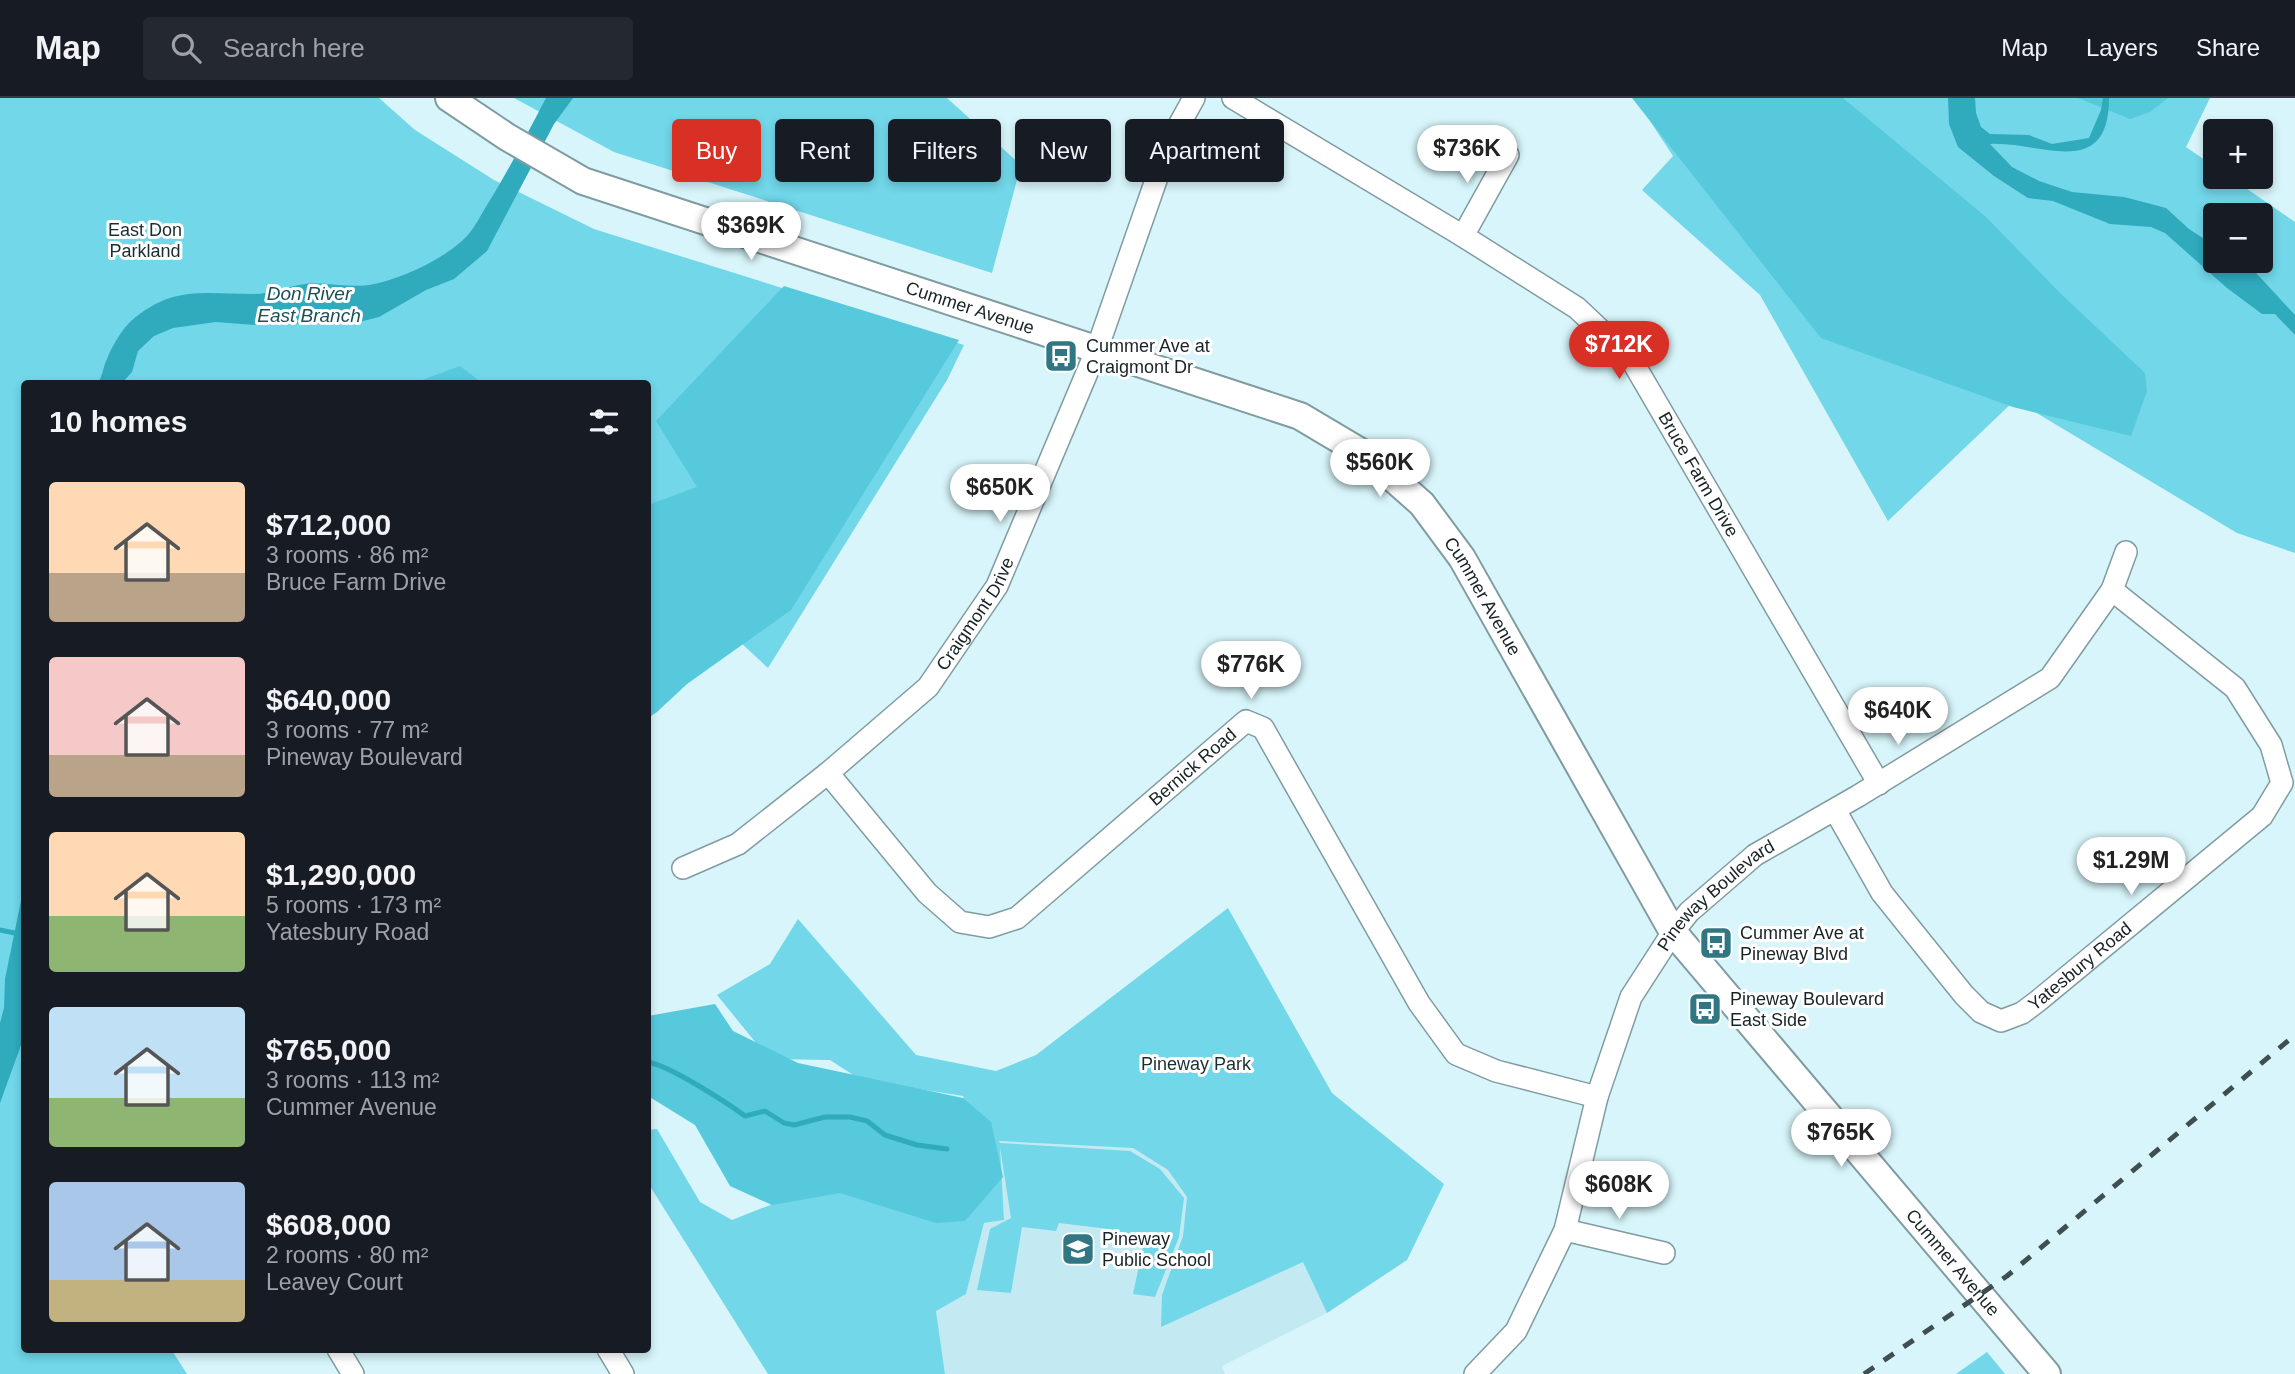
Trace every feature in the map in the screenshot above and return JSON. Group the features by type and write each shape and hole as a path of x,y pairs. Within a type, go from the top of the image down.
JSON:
{"street":[{"name":"Craigmont Drive","path":"683,868 738,844 828,773 928,687 997,586 1097,349 1169,143 1194,98"},
{"name":"Bruce Farm Drive","path":"1233,98 1577,307 1631,359 1879,784"},
{"name":"Cummer Avenue","path":"455,103 583,181 1300,416 1368,457 1422,504 1462,558 1673,932 2047,1374"},
{"path":"1463,236 1508,155"},
{"name":"Pineway Boulevard","path":"1475,1374 1516,1331 1565,1230 1597,1097 1631,997 1673,932 1689,912 1755,855 1879,784 2050,678 2112,590 2126,552"},
{"name":"Yatesbury Road","path":"1835,810 1882,893 1964,995 1981,1012 2001,1021 2022,1013 2038,1001 2262,816 2281,783 2271,745 2235,688 2112,590"},
{"name":"Bernick Road","path":"828,773 927,893 960,922 989,928 1017,919 1246,721 1263,728 1419,1003 1456,1054 1496,1072 1597,1097"},
{"path":"1565,1230 1664,1253"},
{"path":"340,1353 353,1374"},
{"path":"610,1353 623,1374"}],"shaded area":[{"path":"1632,98 1843,98 1986,217 2060,293 2145,373 2147,391 2131,436 2013,407 1821,338"},
{"path":"2078,98 2168,98 2150,112 2130,119"},
{"path":"784,286 959,340 791,610 687,684 651,716 651,504 697,487 656,421"},
{"path":"460,366 478,380 422,380"},
{"path":"715,1004 733,1031 798,1063 963,1098 991,1122 1003,1177 965,1221 936,1223 840,1193 772,1205 730,1186 695,1125 651,1098 651,1015"},
{"name":"Pineway Public School","path":"999,1141 1133,1148 1168,1170 1187,1197 1183,1236 1162,1295 1303,1261 1327,1313 1222,1366 1225,1374 945,1374 936,1310 966,1294 984,1223 1004,1220"}],"green space":[{"name":"East Don Parkland","path":"0,98 379,98 415,130 494,180 594,229 964,345 947,380 768,668 739,641 651,707 651,380 21,380 21,1353 174,1353 187,1374 0,1374"},
{"path":"514,98 947,98 970,119 888,119 888,182 1001,182 1001,147 1015,160 1016,182 992,273 708,182 761,182 761,119 672,119 672,171 614,152"},
{"path":"1635,98 2210,98 2186,147 2203,159 2203,189 2247,189 2268,203 2203,203 2203,273 2273,273 2273,207 2295,222 2295,553 2237,533 2015,400 1888,521 1760,295 1642,190 1673,156"},
{"name":"Pineway Park","path":"1228,908 1332,1093 1444,1184 1407,1260 1327,1313 1303,1262 1161,1327 1162,1295 1183,1236 1187,1197 1168,1170 1133,1148 999,1141 1130,1151 1160,1169 1184,1198 1179,1237 1155,1297 1133,1294 1144,1242 1108,1238 1108,1229 1059,1223 1056,1231 1022,1227 1011,1293 977,1290 990,1229 1011,1218 1000,1147 1004,1220 984,1223 966,1294 936,1311 945,1374 768,1374 651,1188 651,1130 657,1129 700,1202 732,1220 861,1169 979,1138 963,1096 861,1080 830,1060 769,1059 717,995 770,964 798,919 916,1055 996,1071 1036,1055"},
{"path":"1987,1352 2005,1374 1956,1374"}],"water":[{"name":"Don River East Branch","path":"546,98 573,98 554,124 487,251 454,279 426,290 379,317 355,323 255,325 216,322 173,328 154,336 138,351 132,372 125,380 100,380 111,350 123,330 144,311 159,302 188,294 260,294 305,284 369,285 408,273 434,260 467,236"},
{"path":"1948,98 1975,98 1981,127 1990,134 2029,135 2052,144 2089,138 2103,98 2109,98 2106,124 2097,140 2084,149 2049,150 1990,144 2012,167 2039,181 2072,192 2124,197 2166,208 2203,238 2203,267 2165,233 2151,227 2110,224 2053,201 2028,198 1994,176 1958,147 1949,124"},
{"path":"2210,273 2256,273 2295,315 2295,335 2275,314 2262,314"},
{"path":"21,901 21,1045 0,1103 0,1023 4,1008 5,979"}],"waterway":[{"path":"0,930 21,934"},
{"path":"651,1063 683,1077 745,1116 765,1111 784,1123 794,1125 825,1117 850,1117 867,1121 885,1135 917,1145 947,1149"}],"railway":[{"path":"1864,1374 2007,1276 2295,1035"}],"place":[{"name":"Cummer Ave at Craigmont Dr","path":"1061,356"},
{"name":"Cummer Ave at Pineway Blvd","path":"1716,943"},
{"name":"Pineway Boulevard East Side","path":"1705,1009"},
{"name":"Pineway Public School","path":"1078,1249"}]}
